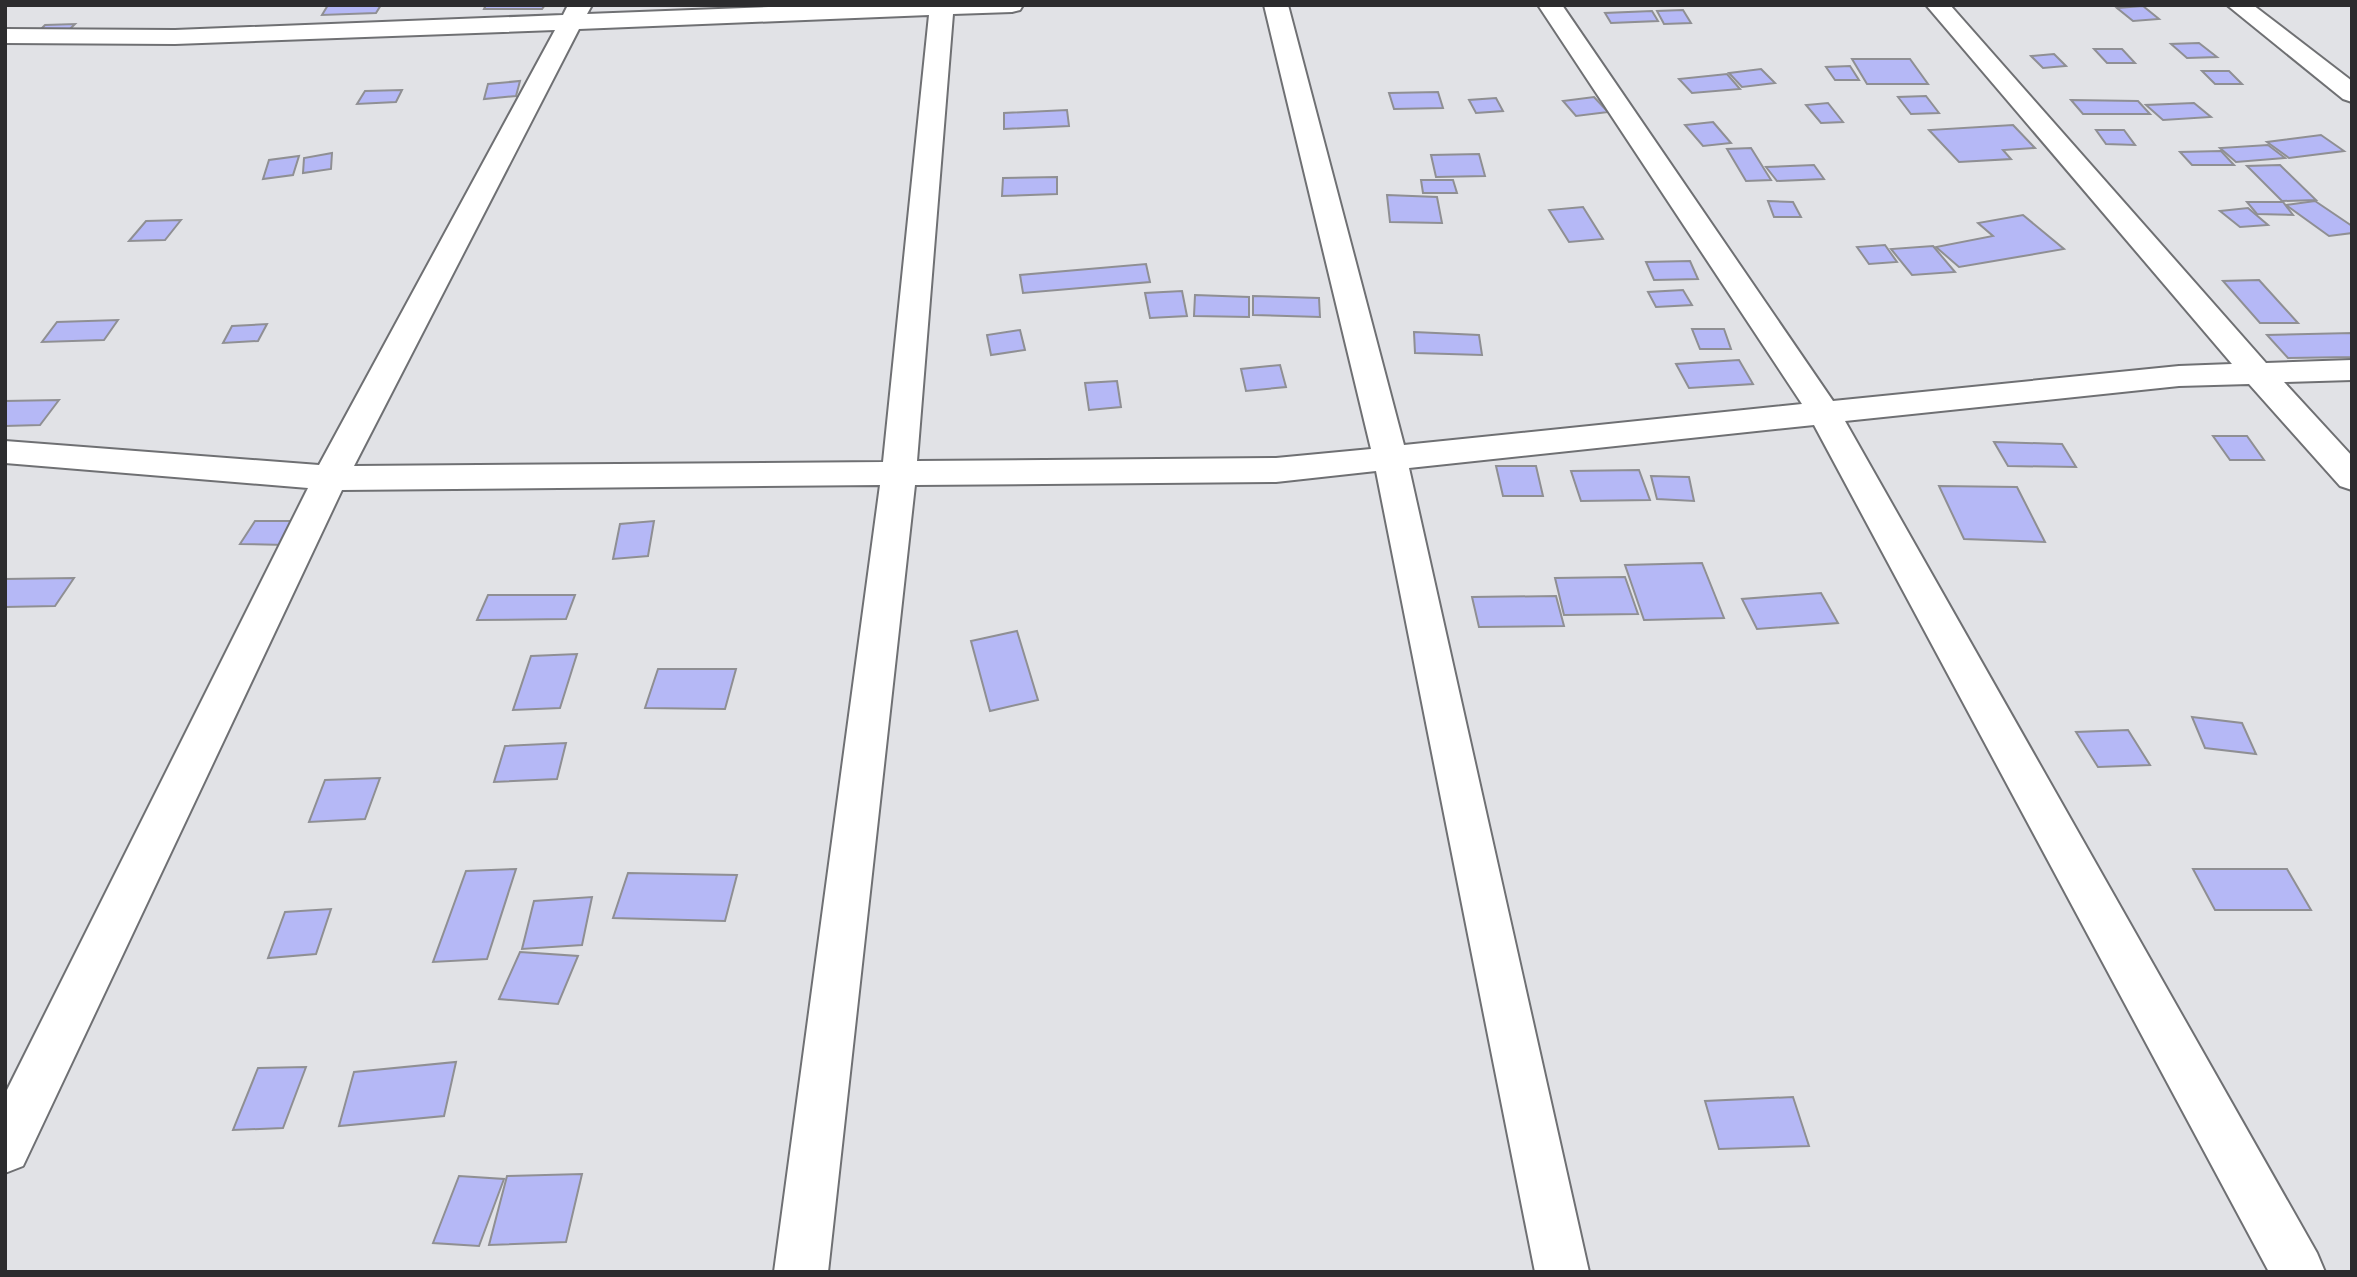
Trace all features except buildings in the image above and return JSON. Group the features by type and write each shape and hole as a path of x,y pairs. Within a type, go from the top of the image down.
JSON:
{"street":[{"path":"5,36 174,37 575,14 1012,5"},
{"path":"1276,5 1390,458 1562,1272"},
{"path":"1550,5 1824,413 2298,1272"},
{"path":"1937,5 2257,373 2352,478"},
{"path":"2238,5 2352,94"},
{"path":"801,1272 899,473 942,7"},
{"path":"5,1148 330,478 575,14"},
{"path":"5,452 330,478 1276,470 2179,376 2352,370"}]}
